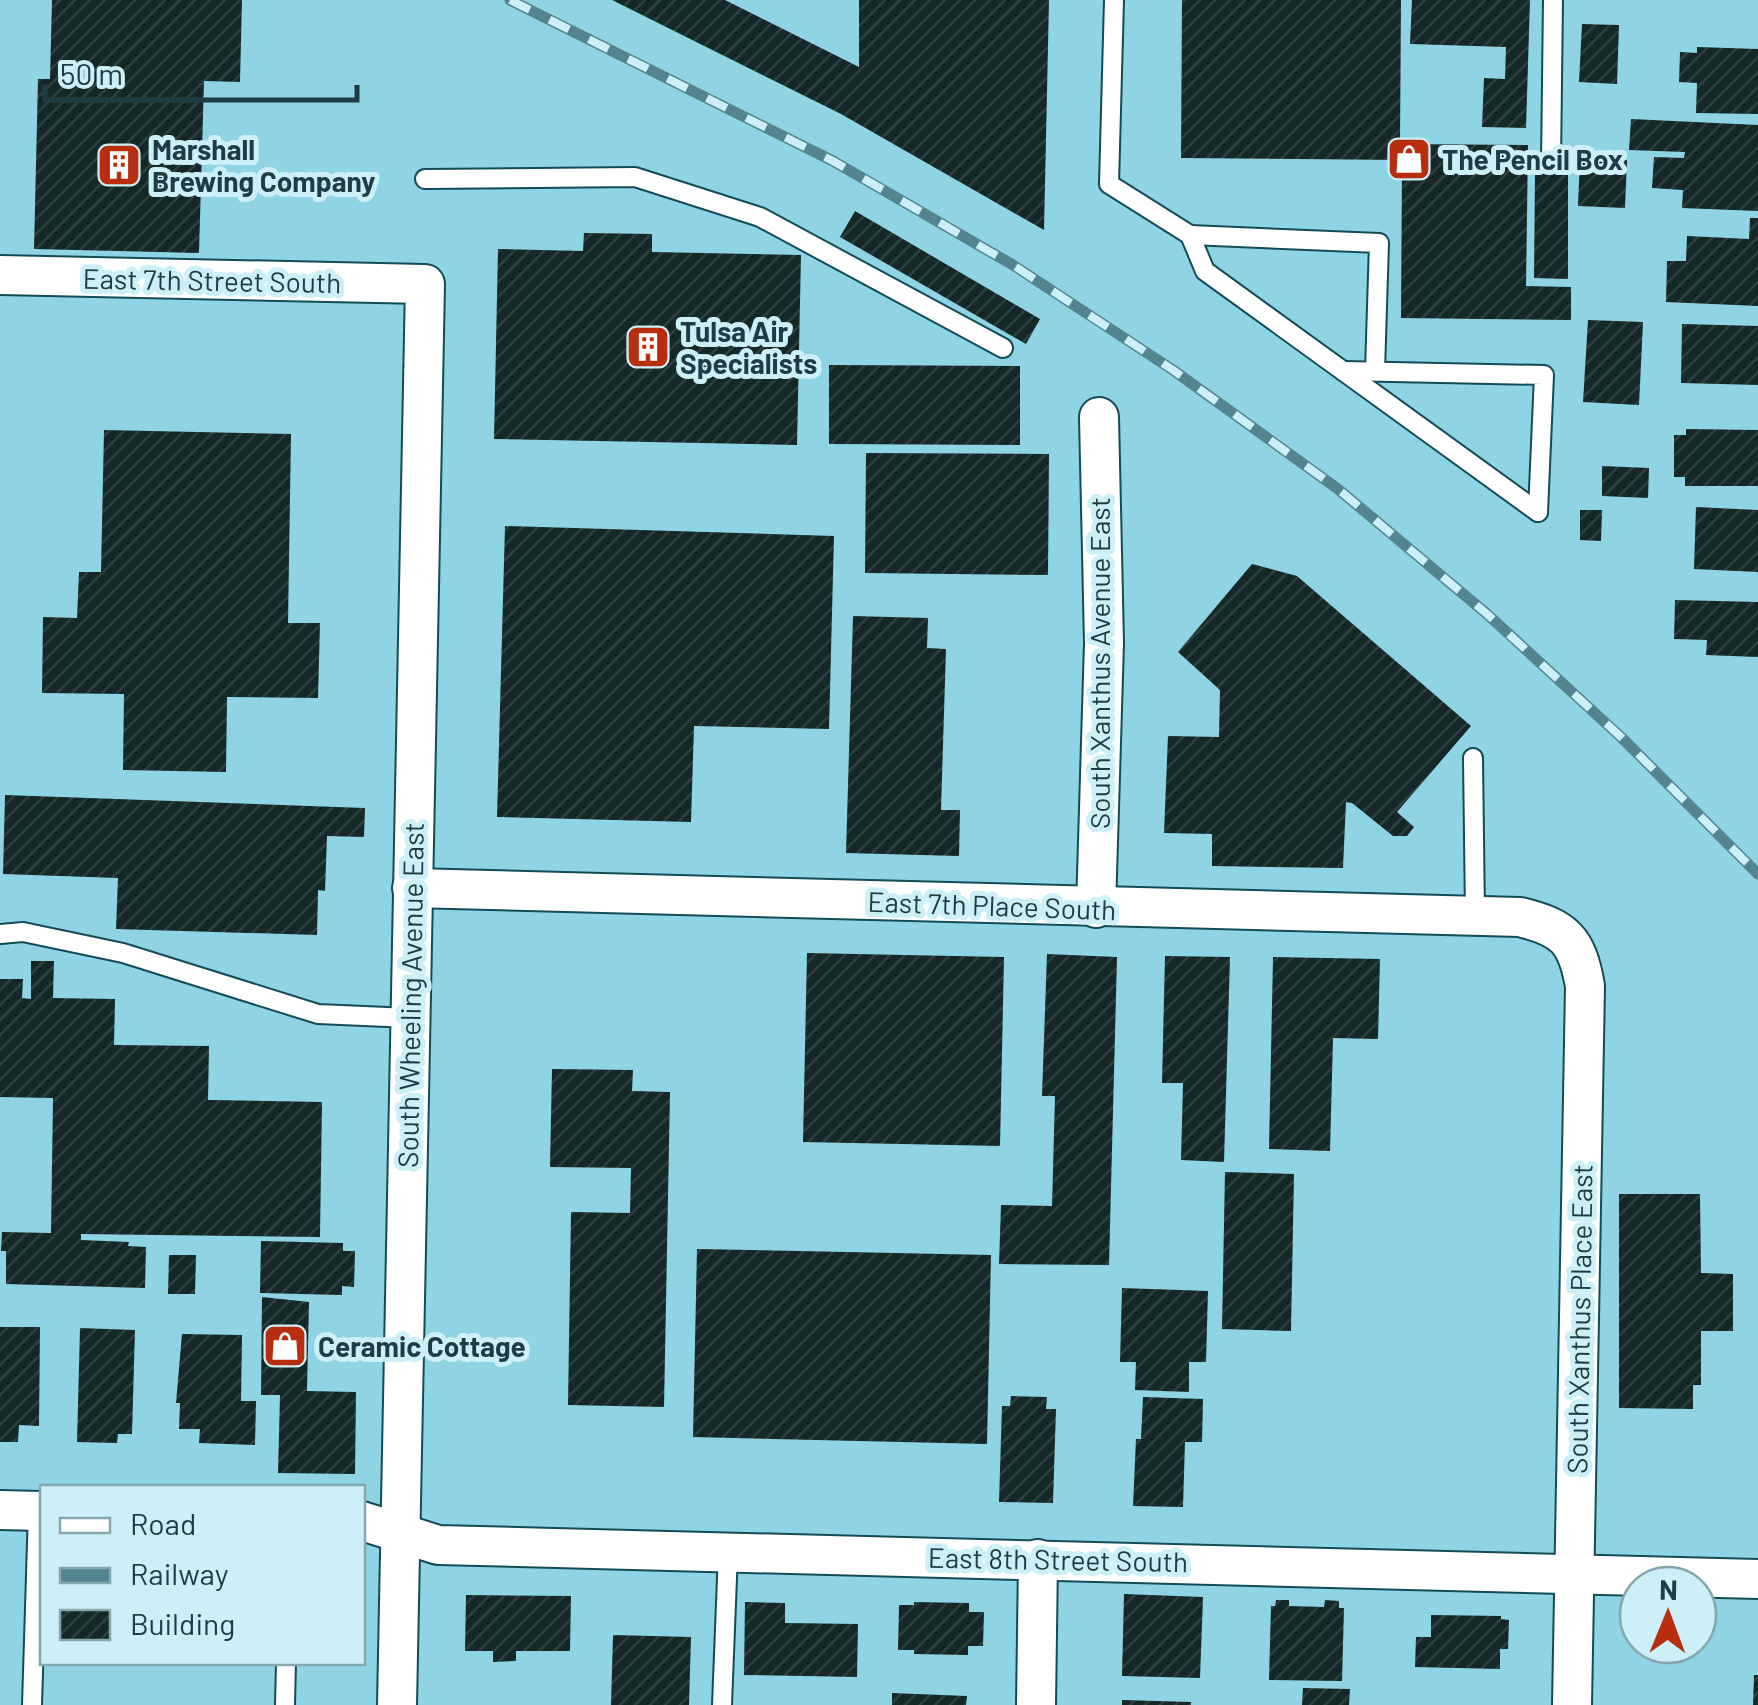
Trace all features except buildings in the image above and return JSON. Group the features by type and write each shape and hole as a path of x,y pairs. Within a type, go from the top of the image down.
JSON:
{"street":[{"name":"East 7th Street South","path":"0,274 425,284"},
{"name":"South Wheeling Avenue East","path":"398,1705 425,284"},
{"name":"South Xanthus Avenue East","path":"1096,908 1104,643 1099,417"},
{"name":"East 7th Place South","path":"412,888 1475,916 1520,918 1546,924 1567,937"},
{"name":"South Xanthus Place East","path":"1567,937 1580,956 1584,986 1572,1705"},
{"path":"0,1510 40,1510"},
{"name":"East 8th Street South","path":"365,1521 438,1545 1758,1578"},
{"path":"1036,1705 1038,1558"}],"lane":[{"path":"1114,0 1109,184 1190,235 1379,242 1375,371"},
{"path":"1551,164 1553,0"},
{"path":"425,179 636,178 760,217 1003,348"},
{"path":"1190,235 1205,271 1538,512 1544,375 1343,370"},
{"path":"1474,758 1475,916"},
{"path":"0,934 23,932 123,953 318,1014 410,1018"},
{"path":"32,1705 40,1510"},
{"path":"722,1705 728,1552"},
{"path":"286,1665 286,1705"}],"railway":[{"path":"510,0 833,161 1013,265 1173,370 1338,489 1487,614 1622,738 1758,874"}],"place":[{"name":"The Pencil Box","path":"1409,159"},
{"name":"Marshall Brewing Company","path":"119,165"},
{"name":"Tulsa Air Specialists","path":"648,347"},
{"name":"Ceramic Cottage","path":"285,1346"}]}
